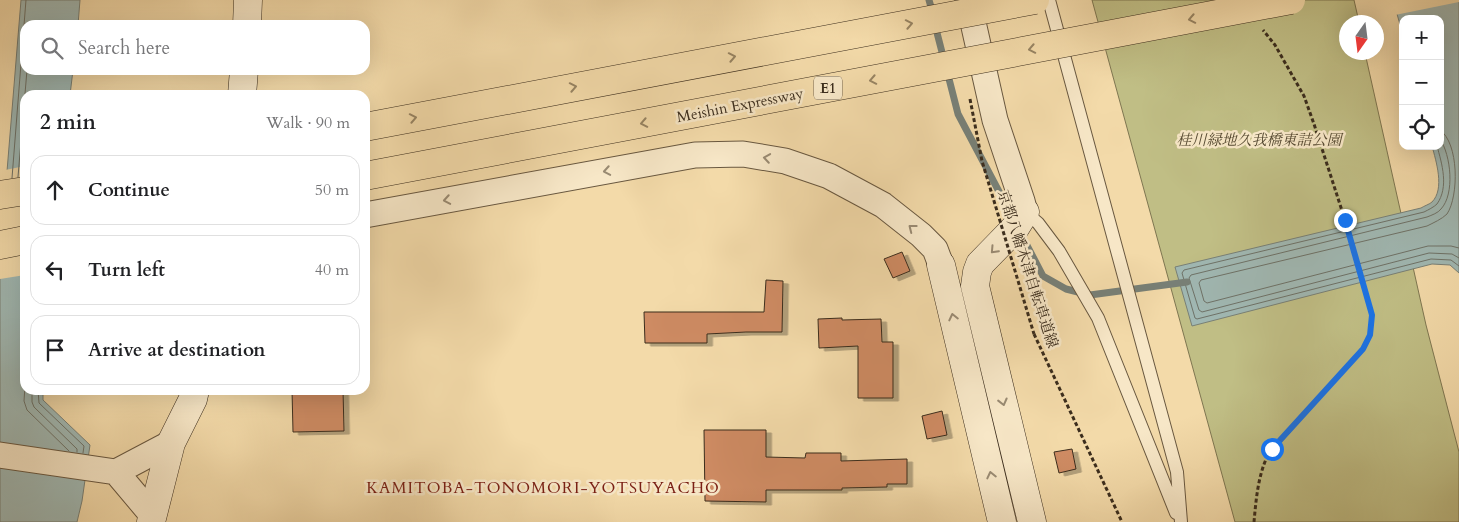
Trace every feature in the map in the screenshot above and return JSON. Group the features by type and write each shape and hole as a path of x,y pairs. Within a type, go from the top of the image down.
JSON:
{"highway":[{"path":"370,126 1035,0"},
{"name":"Meishin Expressway","path":"370,175 1291,0"},
{"path":"0,196 20,192"},
{"path":"0,245 20,241"}],"street":[{"path":"247,20 248,0"},
{"path":"968,0 995,120 1025,212 1015,228 980,264 975,286 1032,522"},
{"path":"242,90 244,75"},
{"path":"370,214 695,155 743,154 785,161 829,176 883,205 921,235 935,249 941,265 1002,522"},
{"path":"152,519 170,443 194,395"},
{"path":"0,455 116,472 170,443"},
{"path":"116,472 152,519"}],"lane":[{"path":"1049,0 1177,472 1180,522"},
{"path":"1025,212 1038,223 1059,250 1098,318 1180,522"}],"path":[{"path":"1254,522 1259,485 1264,463 1268,455 1363,349 1370,335 1372,315 1345,220 1304,96 1276,45 1258,23"},
{"name":"京都八幡木津自転車道線","path":"970,99 982,160 1034,334 1122,522"}],"green space":[{"name":"桂川緑地久我橋東詰公園","path":"1092,0 1354,0 1357,15 1339,15 1339,60 1367,60 1426,325 1459,452 1459,522 1235,522"}],"water":[{"path":"21,0 80,0 78,20 20,20 20,75 72,75 71,90 20,90 20,395 43,395 43,400 90,445 77,522 0,522 0,257"},
{"path":"1393,0 1459,0 1459,273 1450,265 1432,264 1192,326 1175,267 1421,208 1431,203 1436,196 1439,183 1433,150 1444,150 1444,15 1399,15 1399,21"}],"pier":[{"path":"1391,0 1459,0 1459,2 1395,15"},
{"path":"20,167 20,276 0,279 0,228 5,170"}],"building":[{"path":"902,252 910,271 893,278 884,259"},
{"path":"766,280 783,281 782,332 707,334 707,343 645,343 644,312 764,312"},
{"path":"842,318 842,320 881,319 882,342 893,342 893,398 858,398 858,346 819,348 818,319"},
{"path":"292,395 343,395 344,431 293,432"},
{"path":"942,411 947,435 927,439 922,416"},
{"path":"704,430 766,430 766,457 805,458 806,453 841,453 841,461 907,459 907,484 887,484 887,487 842,488 842,490 766,490 766,502 705,501"},
{"path":"1072,449 1076,469 1059,473 1054,452"}],"waterway":[{"path":"929,0 933,14"},
{"path":"935,25 944,60"},
{"path":"947,71 958,114 1014,220"},
{"path":"1020,232 1043,276 1066,289 1090,295 1187,282"}],"district":[{"name":"KAMITOBA-TONOMORI-YOTSUYACHO","path":"543,487"}],"route":[{"path":"1272,449 1363,349 1370,335 1372,315 1345,220"}]}
